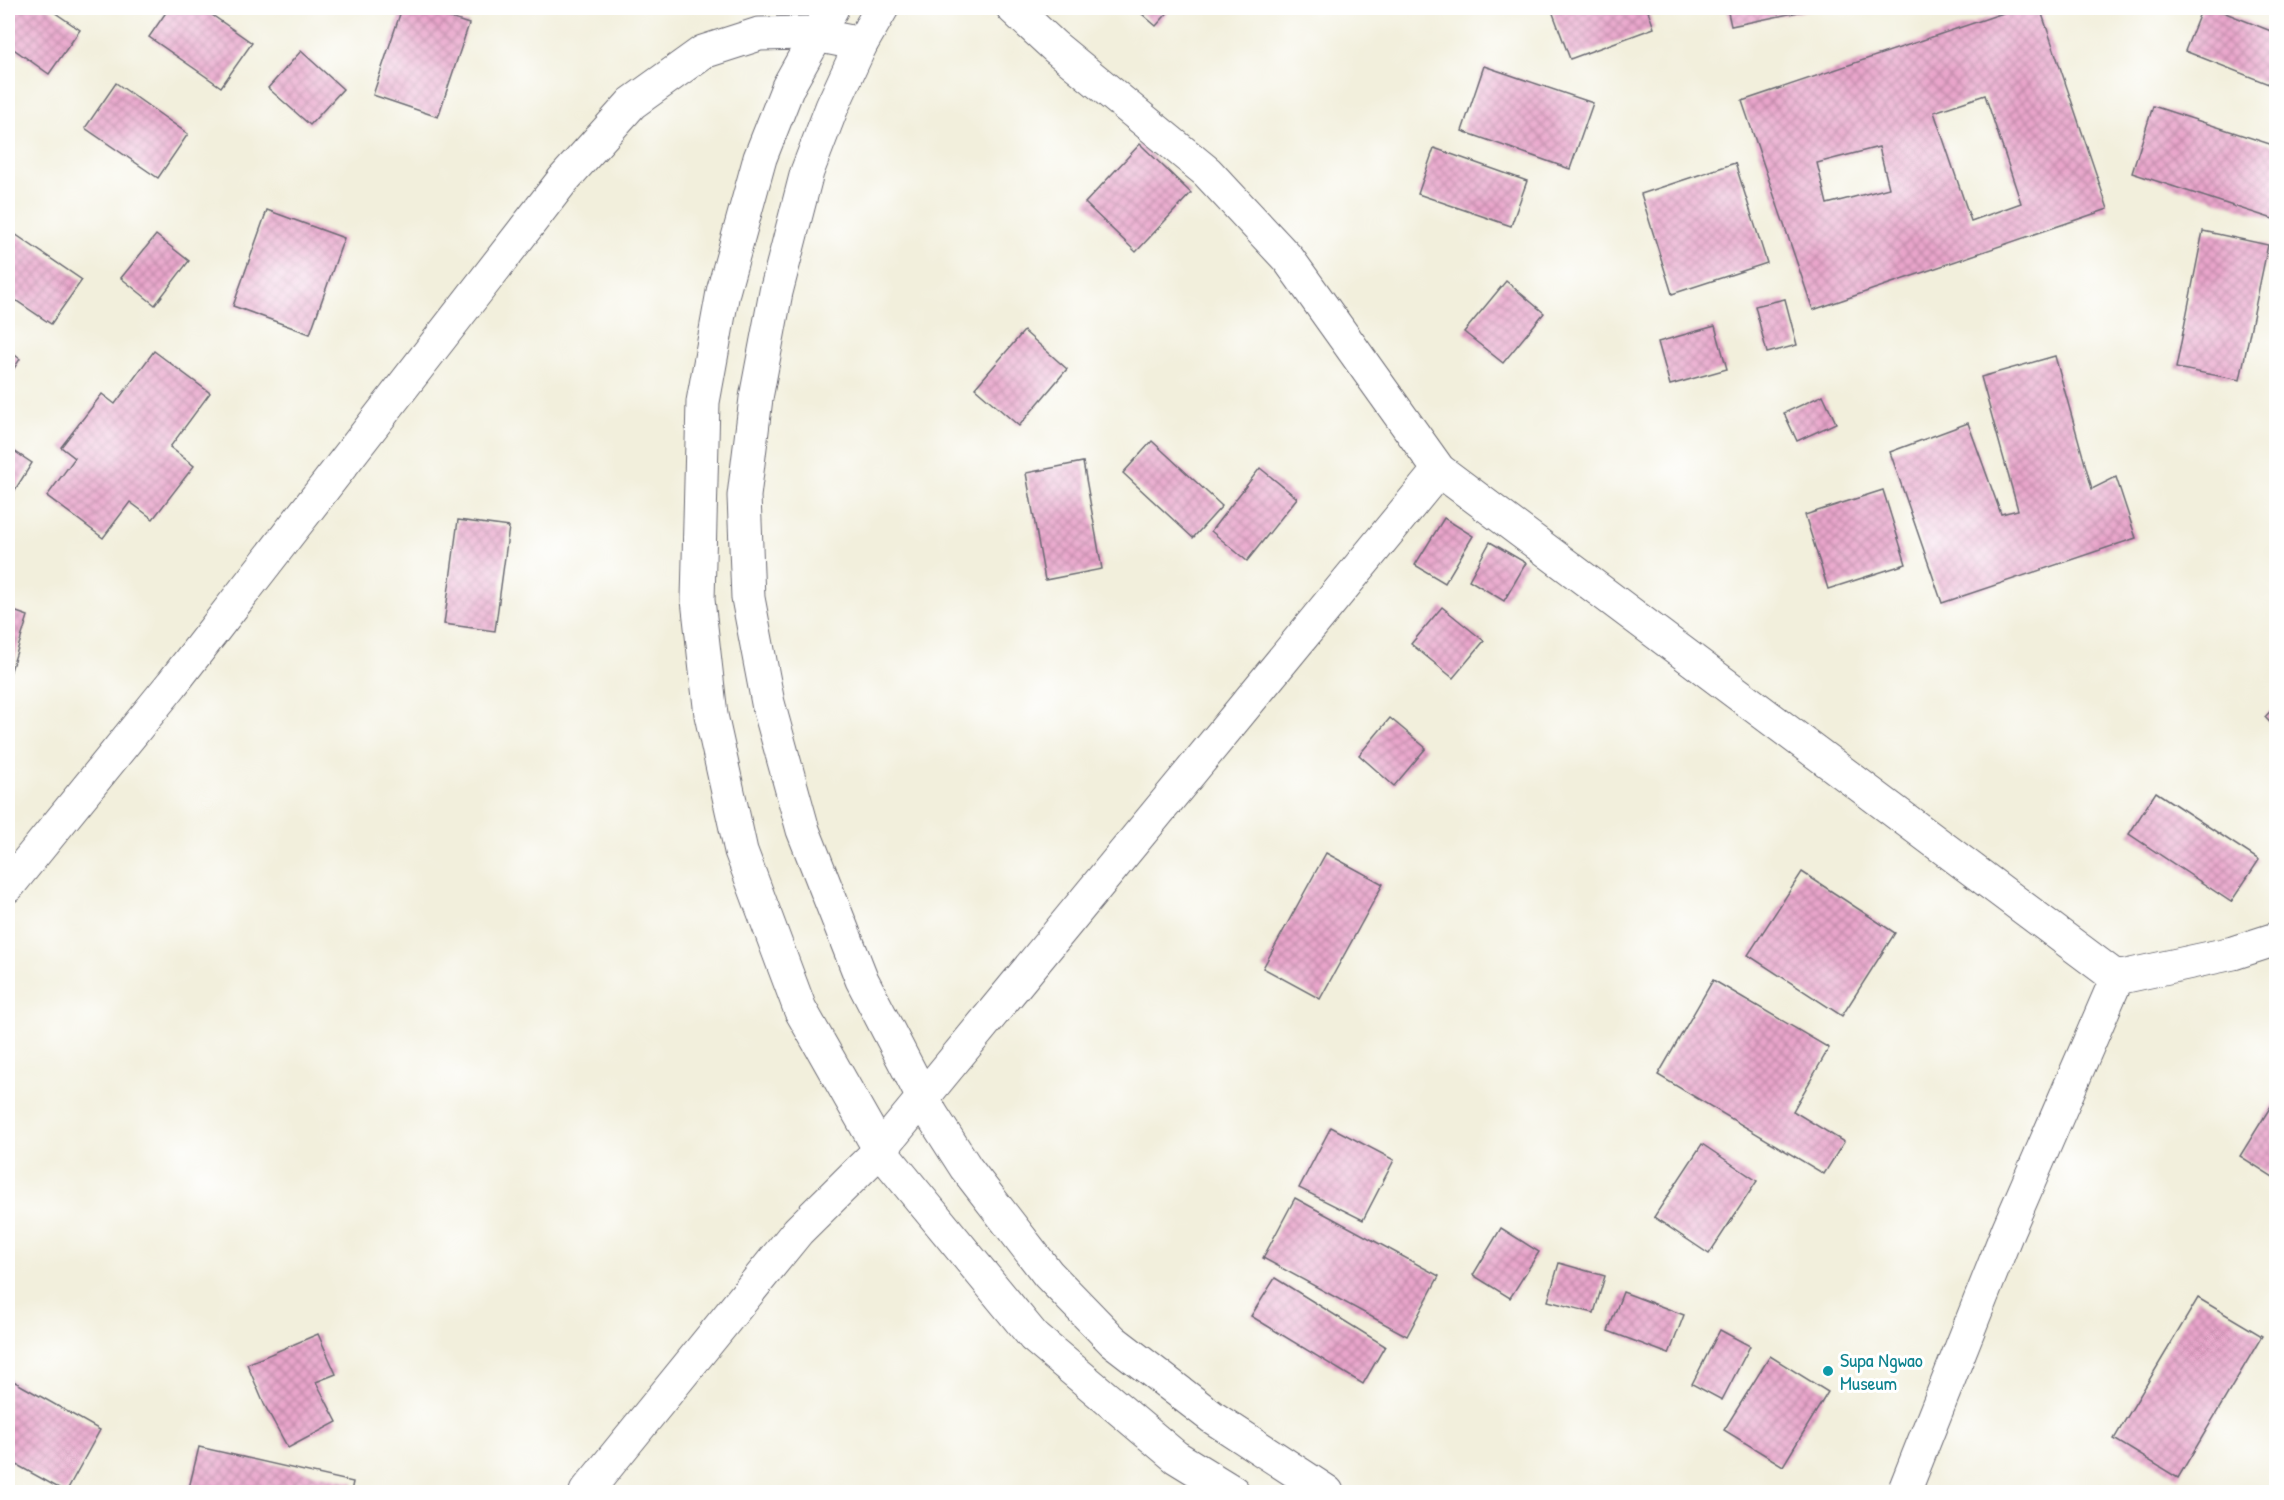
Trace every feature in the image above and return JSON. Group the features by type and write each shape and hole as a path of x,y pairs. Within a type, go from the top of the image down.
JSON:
{"street":[{"path":"882,8 861,44 832,107 807,172 776,292 756,398 744,496 748,598 768,703 803,831 862,980 922,1098 966,1168 1048,1274 1113,1341 1212,1418 1327,1492"},
{"path":"1013,8 1207,172 1289,260 1439,470 2117,978 2233,953 2277,939"},
{"path":"824,21 861,44"},
{"path":"8,886 171,684 563,180 632,103 703,52 759,34 806,33 824,21"},
{"path":"824,21 788,87 760,158 723,292 703,402 699,600 711,715 741,851 800,1009 880,1150 1034,1337 1176,1457 1233,1492"},
{"path":"586,1492 798,1232 880,1150 1439,470"},
{"path":"1904,1492 2008,1230 2117,978"}],"building":[{"path":"8,8 48,8 80,30 49,74 8,45"},
{"path":"169,8 202,8 252,43 221,87 149,37"},
{"path":"402,8 420,8 469,24 438,117 373,95"},
{"path":"1135,8 1172,8 1156,26"},
{"path":"1551,8 1647,8 1654,28 1570,59"},
{"path":"1727,8 1809,8 1809,10 1731,26"},
{"path":"2018,8 2040,8 2108,209 1813,310 1742,101","holes":["1985,95 2021,203 1971,221 1934,112","1879,147 1889,188 1827,204 1817,163"]},
{"path":"2202,8 2213,8 2276,33 2276,87 2185,51"},
{"path":"301,51 343,89 310,125 268,88"},
{"path":"1484,66 1593,103 1570,169 1462,131"},
{"path":"116,83 188,134 158,178 85,128"},
{"path":"2153,106 2276,146 2276,220 2132,173"},
{"path":"1140,144 1191,193 1136,252 1085,203"},
{"path":"1434,148 1527,181 1511,226 1418,194"},
{"path":"1735,163 1767,263 1672,294 1641,194"},
{"path":"267,210 344,238 310,334 233,306"},
{"path":"9,230 82,280 51,324 8,295"},
{"path":"2203,231 2268,245 2240,380 2176,368"},
{"path":"156,235 189,261 155,305 121,278"},
{"path":"1506,281 1544,313 1503,363 1464,332"},
{"path":"1785,299 1797,345 1767,353 1755,306"},
{"path":"1715,326 1727,369 1670,385 1658,342"},
{"path":"1024,331 1067,369 1019,426 975,388"},
{"path":"8,350 20,359 8,378"},
{"path":"154,351 210,393 170,447 194,466 153,519 130,502 103,538 47,496 75,458 61,447 102,394 115,404"},
{"path":"2055,356 2092,489 2116,477 2136,538 1942,603 1890,452 1968,423 2001,514 2018,510 1981,377"},
{"path":"1823,395 1836,423 1797,441 1784,413"},
{"path":"1152,441 1222,506 1193,538 1123,473"},
{"path":"8,447 32,463 8,501"},
{"path":"1083,462 1102,569 1045,580 1026,473"},
{"path":"1260,468 1297,498 1247,561 1211,531"},
{"path":"1883,490 1906,564 1828,589 1805,515"},
{"path":"1444,518 1473,536 1445,583 1415,565"},
{"path":"458,520 509,527 495,631 444,624"},
{"path":"1490,542 1526,563 1504,601 1469,580"},
{"path":"1442,607 1484,641 1453,678 1411,644"},
{"path":"8,609 28,616 8,680"},
{"path":"2276,705 2276,729 2265,717"},
{"path":"1390,718 1426,748 1394,786 1359,755"},
{"path":"2156,792 2259,860 2231,902 2129,834"},
{"path":"1326,853 1383,884 1320,999 1263,968"},
{"path":"1802,872 1895,933 1842,1016 1748,955"},
{"path":"1713,980 1829,1048 1793,1111 1844,1142 1824,1174 1658,1075"},
{"path":"2276,1098 2276,1179 2240,1156"},
{"path":"1331,1127 1394,1160 1363,1220 1299,1188"},
{"path":"1702,1144 1757,1181 1709,1254 1654,1217"},
{"path":"1295,1198 1439,1276 1407,1336 1263,1258"},
{"path":"1501,1228 1539,1252 1510,1298 1473,1275"},
{"path":"1559,1263 1605,1276 1594,1313 1548,1301"},
{"path":"1275,1278 1385,1346 1363,1384 1251,1316"},
{"path":"1623,1292 1684,1315 1669,1354 1608,1331"},
{"path":"2198,1298 2262,1336 2178,1478 2114,1439"},
{"path":"1720,1330 1750,1346 1722,1400 1692,1384"},
{"path":"318,1334 336,1374 316,1382 337,1422 288,1448 264,1404 247,1364"},
{"path":"1770,1356 1828,1392 1783,1466 1724,1430"},
{"path":"8,1378 100,1430 66,1492 8,1460"},
{"path":"199,1447 353,1482 351,1492 188,1492"}],"place":[{"name":"Supa Ngwao Museum","path":"1828,1371"}]}
